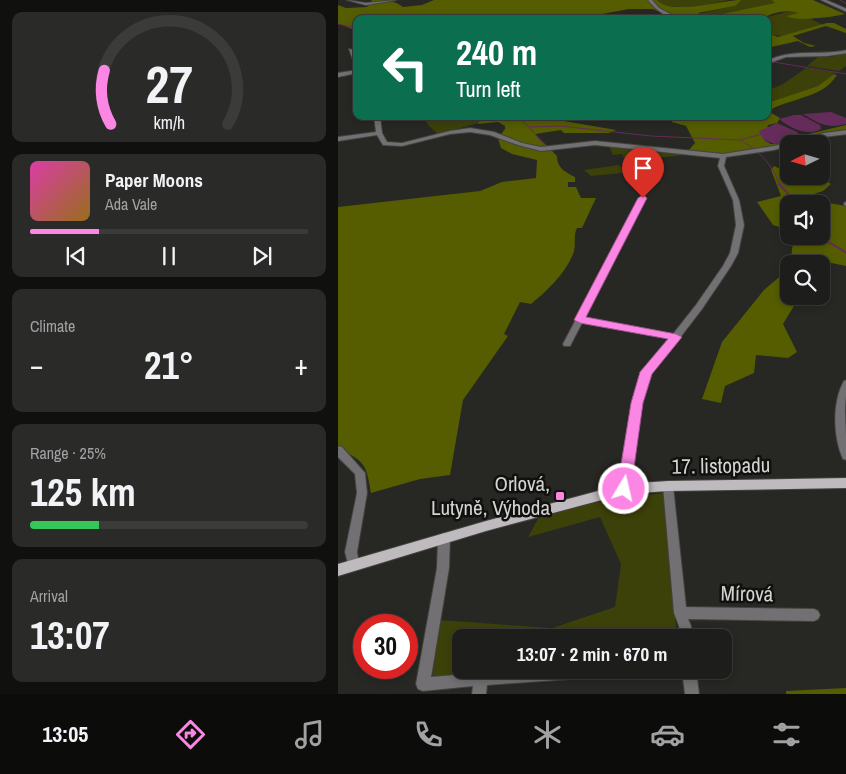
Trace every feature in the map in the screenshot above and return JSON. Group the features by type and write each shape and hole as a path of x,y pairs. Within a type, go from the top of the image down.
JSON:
{"main road":[{"name":"17. listopadu","path":"338,570 444,538 624,489 668,486 846,483"}],"street":[{"path":"349,0 370,4 394,0"},
{"path":"650,0 662,11 670,15"},
{"path":"823,0 846,11"},
{"path":"351,50 353,55"},
{"path":"771,62 784,57 829,55 846,50"},
{"path":"338,75 353,72"},
{"path":"378,120 379,132 383,142 387,145 412,142 458,131 477,130 491,132 532,148 595,143 723,156 774,148 816,136 846,132"},
{"path":"338,139 379,132"},
{"path":"624,489 637,403 646,372 676,337 727,266 734,253 740,225 736,200 721,166 723,156"},
{"path":"567,344 643,198"},
{"path":"580,320 676,337"},
{"path":"846,383 842,394 840,419 846,456"},
{"path":"338,450 360,473 362,493 351,552 353,564"},
{"path":"668,486 680,613 685,629"},
{"path":"444,538 443,568 423,684 481,679 479,694"},
{"name":"Mírová","path":"680,613 814,615"},
{"path":"690,679 692,694"}],"green space":[{"path":"372,0 385,0 403,7 422,5 434,0 657,0 664,5 684,7 741,0 735,6 698,13 702,15 666,15 653,9 629,9 597,15 353,15 353,29 338,24 338,5 346,8 367,7"},
{"path":"657,0 729,0 691,7 680,7 663,4"},
{"path":"741,0 772,0 785,7 761,11 754,10 767,5 717,15 698,14 735,6"},
{"path":"772,0 813,0 845,14 824,18 798,19 787,16 798,13 785,11 771,15 717,15 775,3"},
{"path":"793,10 823,25 782,36 772,35 771,16"},
{"path":"827,23 834,23 846,29 846,33 826,26 793,36 804,43 816,46 810,47 798,41 771,47 771,34 778,37"},
{"path":"846,53 846,66 839,71 807,66 818,57 831,57"},
{"path":"806,68 837,73 818,86 771,102 771,89 783,84"},
{"path":"833,75 837,75 826,87 806,97 771,110 771,102 818,86"},
{"path":"771,113 780,118 777,123 768,125 764,140 771,144 780,144 719,155 688,151 695,143 686,126 672,122 671,120 771,120"},
{"path":"425,120 478,120 479,123 438,134"},
{"path":"558,120 616,130 609,133 564,133 561,130 535,134 557,156 558,164 562,169 575,177 575,182 568,182 568,187 576,187 581,198 596,198 582,228 577,228 574,251 571,258 556,280 537,299 531,304 520,302 504,334 508,336 463,400 450,475 420,479 371,493 368,475 363,464 338,448 338,207 480,191 502,182 536,178 537,160 512,154 501,148 498,138 505,129 505,126 498,122 478,124 479,121"},
{"path":"846,125 846,130 804,135"},
{"path":"609,146 686,155 625,161 622,154 613,155"},
{"path":"619,165 623,169 622,173 591,176 584,170"},
{"path":"774,166 780,169 780,185 830,185 823,191 811,195 781,195 771,170"},
{"path":"780,196 780,227 773,225 757,202"},
{"path":"830,203 846,206 846,266 830,263 830,255 791,255 793,245 830,245"},
{"path":"780,276 780,305 795,305 783,324 797,352 788,358 756,355 754,373 725,386 721,403 702,399 722,342 764,290"},
{"path":"663,493 676,629 452,629 452,677 432,679 439,620 552,628 615,607 621,564 600,517 528,537 539,517 596,502"},
{"path":"846,688 846,694 786,694 786,691"}],"shaded area":[{"path":"831,112 846,118 846,124 824,125 803,114"},
{"path":"801,115 820,125 821,129 805,132 779,119"},
{"path":"777,123 797,132 799,135 780,135 780,142 775,144 764,140 759,131"}],"waterway":[{"path":"840,0 847,4"},
{"path":"338,24 353,27"},
{"path":"771,62 847,74"},
{"path":"521,120 529,127"},
{"path":"529,127 560,126 651,136 740,140 762,134"},
{"path":"529,127 545,146 545,151"},
{"path":"741,140 765,159 780,185"},
{"path":"779,184 789,195"},
{"path":"830,243 847,253"}],"place":[{"name":"Orlová, Lutyně, Výhoda","path":"560,496"}],"route":[{"path":"624,489 637,403 646,372 676,337 580,320 643,198"}]}
